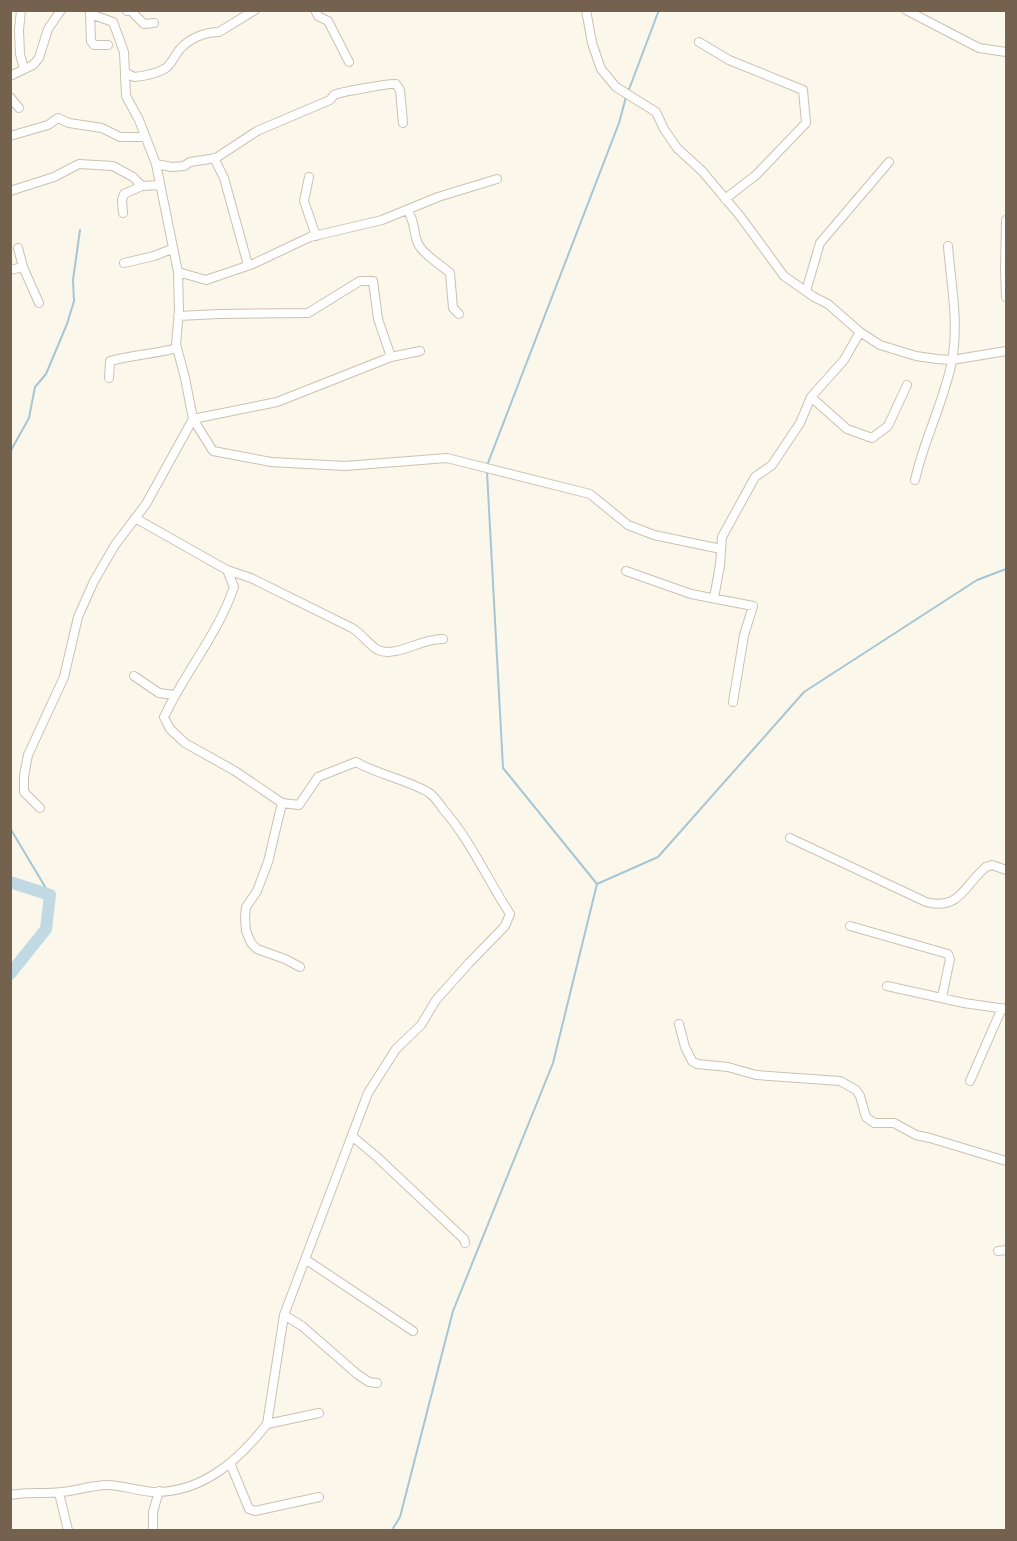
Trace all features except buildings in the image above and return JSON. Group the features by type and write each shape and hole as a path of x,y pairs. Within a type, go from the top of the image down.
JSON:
{"street":[{"path":"21,10 20,54 24,69"},
{"path":"10,76 33,65 39,58 48,29 61,10"},
{"path":"126,74 134,77 158,72 167,66 182,47 194,38 219,32 255,10"},
{"path":"315,10 318,16 328,21 349,62"},
{"path":"586,10 591,43 602,69 616,87 656,112 677,148 702,171 784,276 828,304 860,332 880,345 916,356 952,360 1006,351"},
{"path":"906,10 979,48 1006,52"},
{"path":"108,45 94,45 91,41 90,11 113,22 121,40 126,74 124,84 126,96 139,120 156,164 178,272 177,348 193,419 213,451 271,462 345,466 447,458 590,494 628,525 654,535 721,549"},
{"path":"110,20 131,11 144,24 154,23"},
{"path":"699,42 729,60 803,90 807,123 756,175 725,199"},
{"path":"156,164 172,167 184,166 190,162 214,158 257,131 330,100 334,94 369,89 390,83 396,84 400,90 403,123"},
{"path":"10,97 19,108"},
{"path":"10,136 48,125 58,118 69,123 102,128 120,137 145,137"},
{"path":"214,158 224,178 248,265"},
{"path":"806,291 820,243 890,162"},
{"path":"10,191 54,177 79,164 113,166 133,177 142,186"},
{"path":"309,177 304,201 316,236"},
{"path":"178,272 206,280 316,236 382,220 438,197 497,179"},
{"path":"123,213 124,194 142,186 160,185"},
{"path":"407,210 413,218 420,247 450,273 453,308 459,314"},
{"path":"1006,220 1006,297"},
{"path":"915,480 921,452 940,406 952,360 956,320 948,246"},
{"path":"18,248 23,267 39,303"},
{"path":"124,263 172,249"},
{"path":"10,270 23,267"},
{"path":"178,316 308,313 360,281 373,281 378,319 391,357"},
{"path":"714,598 722,537 755,477 772,465 800,423 811,397 844,360 860,332"},
{"path":"109,378 110,361 177,348"},
{"path":"40,808 24,792 28,755 64,677 78,617 94,581 115,545 146,504 193,419 277,402 391,357 420,351"},
{"path":"811,397 847,429 872,438 888,426 907,385"},
{"path":"135,518 228,570 251,578 352,628 362,634 376,649 390,653 427,640 443,639"},
{"path":"228,570 234,587 226,612 174,695 164,717 171,729 185,743 236,771 282,803 299,805 318,777 356,762 375,772 405,781 430,794 470,844 493,888 510,914 505,926 436,1000 421,1025 396,1049 372,1084 284,1315 267,1424"},
{"path":"627,571 691,594 753,606 744,634 733,702"},
{"path":"134,676 159,693 174,695"},
{"path":"282,803 268,862 257,891 246,907 244,917 246,931 251,943 257,949 300,967"},
{"path":"790,838 926,902 942,905 955,900 986,867 992,865 1006,870"},
{"path":"850,926 948,954 950,959 942,997"},
{"path":"887,986 964,1003 1004,1009 970,1081"},
{"path":"679,1024 685,1047 697,1064 728,1067 756,1075 840,1081 856,1090 866,1117 874,1123 894,1123 906,1128 916,1136 930,1138 1006,1161"},
{"path":"352,1136 439,1214 464,1239 465,1243"},
{"path":"305,1259 413,1331"},
{"path":"284,1315 302,1326 357,1374 369,1382 377,1383"},
{"path":"10,1495 58,1493 105,1485 159,1491 179,1490 201,1483 220,1472 267,1424 319,1413"},
{"path":"230,1463 249,1509 255,1511 319,1497"},
{"path":"153,1530 153,1512 159,1491"},
{"path":"58,1493 68,1530"}],"waterway":[{"path":"628,92 659,10"},
{"path":"488,463 619,123 626,97"},
{"path":"10,452 29,418 35,387 46,374 67,324 74,301 73,280 80,230"},
{"path":"392,1530 400,1517 453,1311 553,1063 597,884 503,768 487,472"},
{"path":"597,884 658,857 804,692 977,580 1006,569"},
{"path":"10,828 50,895"},
{"path":"10,882 50,895 46,929 10,974"}]}
